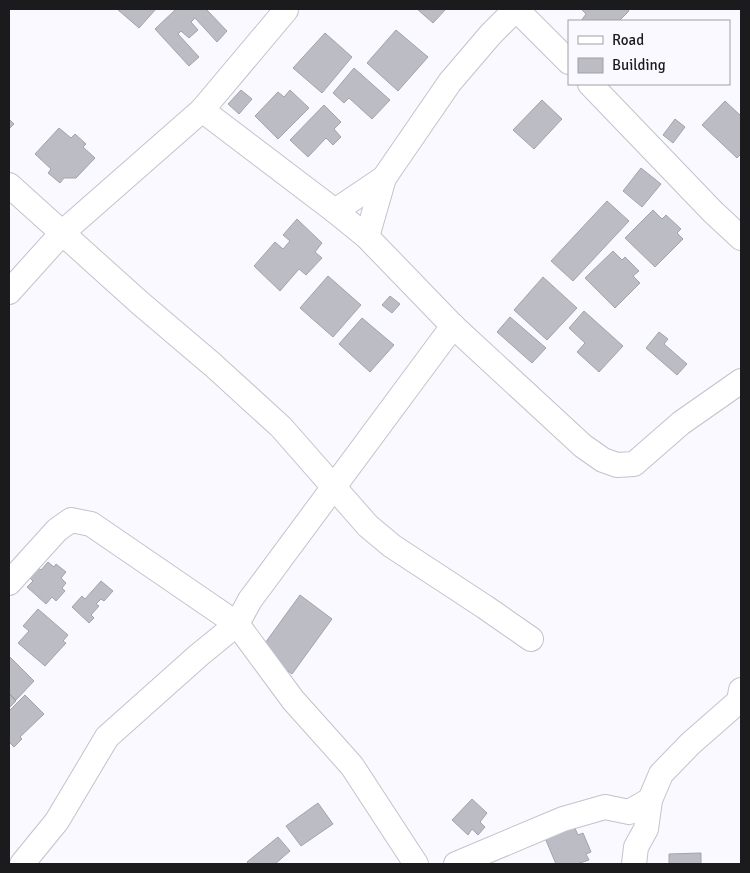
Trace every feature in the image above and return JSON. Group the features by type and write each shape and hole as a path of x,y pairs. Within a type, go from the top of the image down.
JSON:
{"street":[{"path":"367,237 384,178 450,82 491,34 516,9 568,61"},
{"path":"9,292 63,232 202,110 286,10"},
{"path":"591,85 713,212 741,238"},
{"path":"202,110 367,237 453,326 583,446 603,460 617,465 634,464 681,423 741,381"},
{"path":"335,211 384,178"},
{"path":"9,185 140,303 213,365 281,428 368,526 392,546 531,639"},
{"path":"22,864 57,821 107,737 199,655 237,624 250,600 453,326"},
{"path":"9,583 57,530 71,520 78,521 91,524 237,624 293,700 352,766 416,864"},
{"path":"634,864 636,848 646,829 650,800 661,774 690,744 738,702 741,690"},
{"path":"456,864 562,819 605,807 629,812 650,800"}],"building":[{"path":"117,9 156,9 139,28"},
{"path":"176,9 206,9 227,31 217,42 195,18 191,22 198,30 189,38 181,31 178,34 199,57 189,66 155,29"},
{"path":"417,9 446,9 433,23"},
{"path":"581,9 627,9 629,11 620,20 582,20 586,14"},
{"path":"396,30 428,57 398,91 367,63"},
{"path":"325,33 352,57 322,93 293,68"},
{"path":"354,68 390,100 372,119 349,98 344,103 333,93"},
{"path":"241,90 252,99 239,114 228,104"},
{"path":"290,90 309,108 278,139 255,116 278,92 284,97"},
{"path":"542,100 562,119 534,149 513,130"},
{"path":"725,101 741,116 741,154 737,158 702,125"},
{"path":"324,105 341,122 334,129 341,137 333,145 326,138 308,157 290,140"},
{"path":"9,119 14,124 9,129"},
{"path":"675,119 685,127 673,143 663,135"},
{"path":"59,128 71,138 75,134 86,144 83,147 95,158 76,178 64,178 60,183 48,173 51,169 35,154"},
{"path":"641,168 661,184 642,207 623,191"},
{"path":"607,201 629,221 573,281 551,261"},
{"path":"653,210 662,219 666,215 681,229 677,233 683,239 655,267 625,238"},
{"path":"297,219 322,243 315,252 322,258 306,275 299,269 280,291 254,266 275,242 283,249 290,241 283,235"},
{"path":"613,251 622,260 625,257 639,271 633,276 640,283 615,308 585,278"},
{"path":"328,276 361,305 333,337 300,308"},
{"path":"543,277 577,308 547,340 514,310"},
{"path":"390,296 400,304 392,313 382,305"},
{"path":"584,311 623,346 599,372 577,352 585,343 569,328"},
{"path":"510,317 546,348 532,363 497,332"},
{"path":"362,318 394,345 370,372 339,344"},
{"path":"659,332 668,339 664,344 687,364 677,375 646,348"},
{"path":"48,562 54,567 56,564 66,572 61,578 66,583 62,588 65,591 56,601 52,597 46,604 27,587 33,581 30,578 38,568 41,570"},
{"path":"101,581 113,591 104,601 101,599 96,604 99,606 91,615 94,618 89,623 72,607 82,596 85,599"},
{"path":"300,595 332,619 292,674 260,650"},
{"path":"38,609 68,635 63,641 66,643 45,666 18,643 29,631 23,626"},
{"path":"9,656 34,681 16,700 9,693"},
{"path":"9,694 16,701 9,708"},
{"path":"25,695 44,714 20,737 22,739 14,747 9,742 9,711"},
{"path":"472,799 487,813 480,822 485,827 478,835 472,829 468,835 452,820"},
{"path":"318,803 333,824 301,846 286,826"},
{"path":"574,826 578,835 583,833 591,852 586,854 589,860 577,864 556,864 545,838"},
{"path":"278,837 290,851 275,864 249,864 247,862"},
{"path":"701,853 701,864 669,864 669,854"}]}
